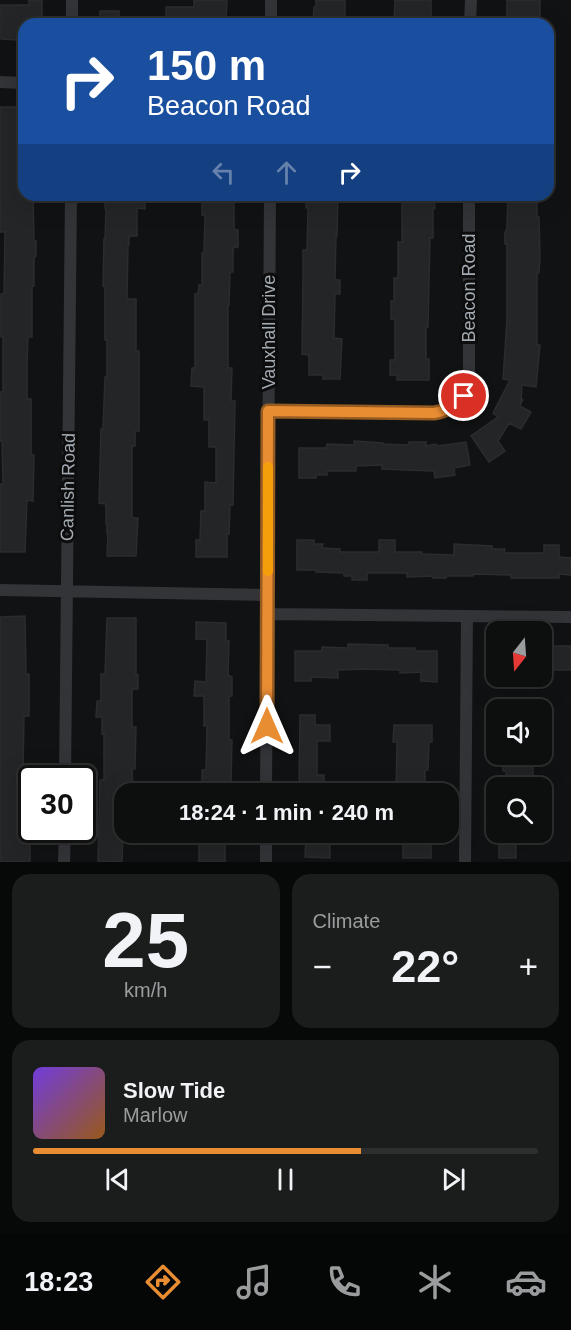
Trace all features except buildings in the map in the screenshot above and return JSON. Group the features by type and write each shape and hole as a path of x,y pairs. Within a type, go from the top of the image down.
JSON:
{"street":[{"path":"72,0 72,18"},
{"path":"271,0 271,18"},
{"path":"470,18 471,0"},
{"path":"0,82 18,83"},
{"name":"Canlish Road","path":"65,765 71,201"},
{"name":"Vauxhall Drive","path":"266,783 270,201"},
{"name":"Beacon Road","path":"268,411 434,413 446,411 457,404 464,396 469,376 470,201"},
{"path":"0,590 268,595"},
{"path":"268,614 571,617"},
{"path":"465,862 467,616"},
{"path":"64,862 65,843"},
{"path":"266,843 266,862"}],"slow traffic":[{"path":"268,467 268,571"}],"route":[{"path":"267,726 268,411 434,413 446,411 464,396"}]}
